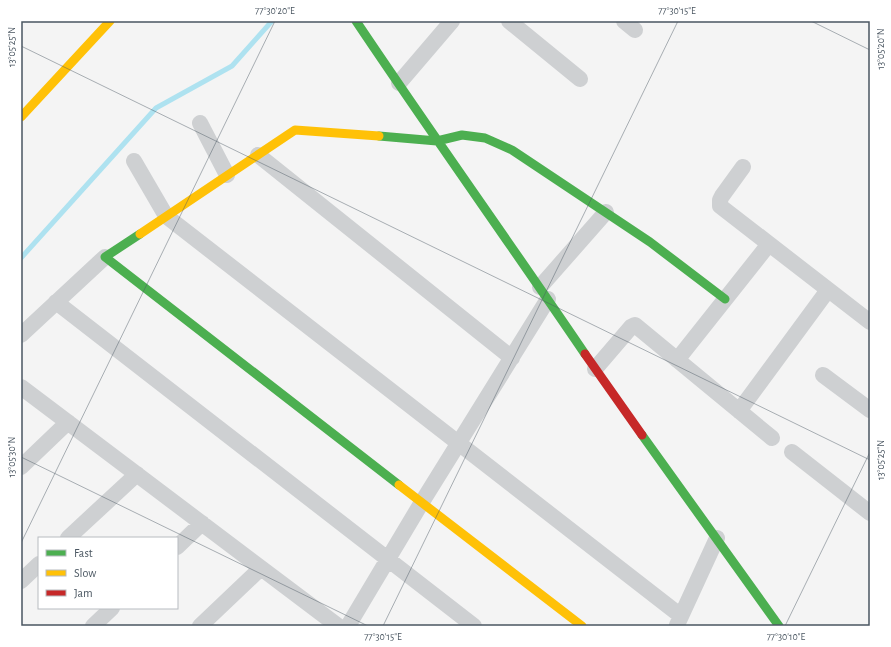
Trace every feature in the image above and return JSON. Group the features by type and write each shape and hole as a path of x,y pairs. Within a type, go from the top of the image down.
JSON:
{"street":[{"path":"21,117 110,21"},
{"path":"356,21 437,141 544,293 595,370 779,626"},
{"path":"399,83 452,21"},
{"path":"509,21 580,79"},
{"path":"200,123 228,176"},
{"path":"21,335 105,257 295,130 437,141 462,135 485,138 512,150 606,212 650,242 725,300"},
{"path":"258,155 512,358"},
{"path":"134,161 166,216 459,444 679,621 717,538"},
{"path":"743,167 722,196 720,206 870,322"},
{"path":"348,626 422,502 512,358 544,293 606,212"},
{"path":"677,360 769,244"},
{"path":"105,257 582,626"},
{"path":"739,411 828,290"},
{"path":"56,302 474,626"},
{"path":"595,370 631,327 635,325 772,438"},
{"path":"823,375 870,410"},
{"path":"21,387 338,626"},
{"path":"21,467 68,422"},
{"path":"792,452 870,513"},
{"path":"69,537 137,474"},
{"path":"178,546 202,523"},
{"path":"21,581 38,565"},
{"path":"200,626 261,568"},
{"path":"93,626 111,609"}],"waterway":[{"path":"21,258 156,108 232,66 272,21"}],"traffic: fast":[{"path":"356,21 585,354"},
{"path":"379,136 437,141 462,135 485,138 512,150 650,242 725,299"},
{"path":"140,234 105,257 399,485"},
{"path":"642,435 779,626"}],"traffic: slow":[{"path":"21,117 110,21"},
{"path":"140,234 295,130 379,136"},
{"path":"399,485 582,626"}],"traffic: jam":[{"path":"585,354 642,435"}]}
